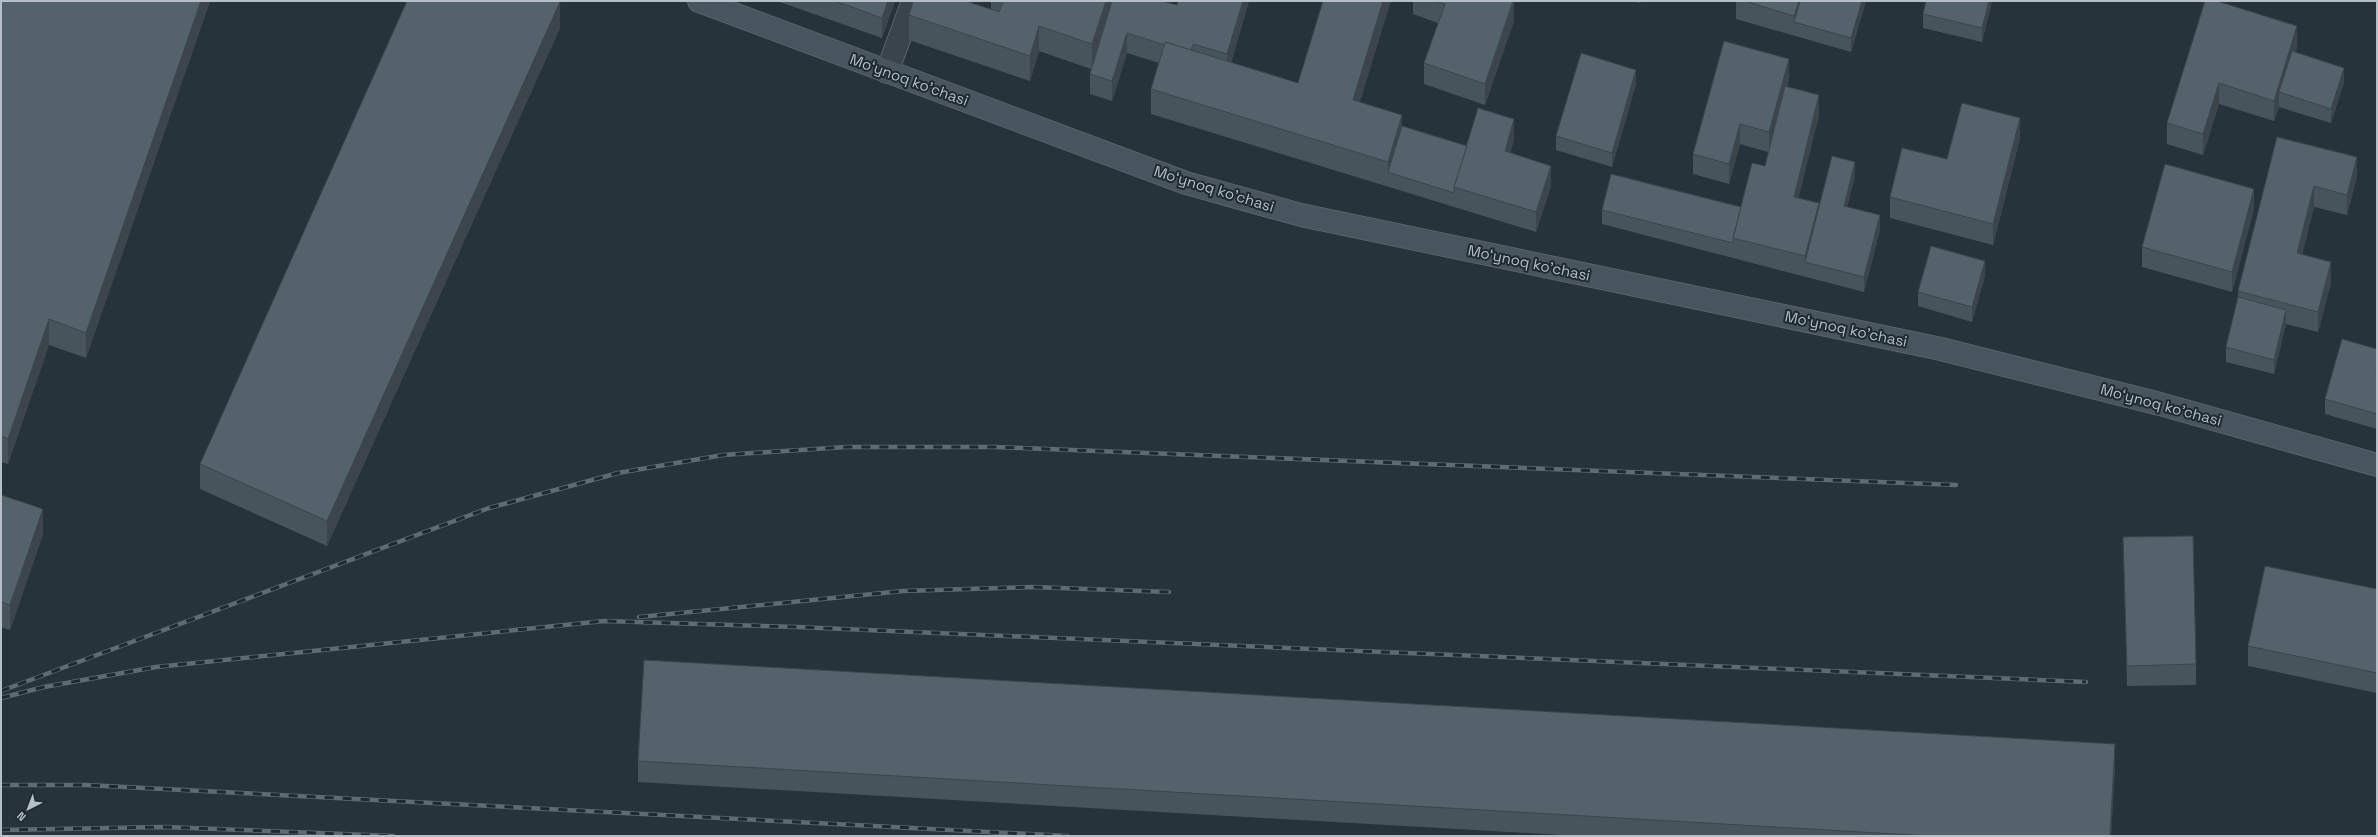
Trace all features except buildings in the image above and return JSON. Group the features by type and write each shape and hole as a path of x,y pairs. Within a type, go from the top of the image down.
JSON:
{"street":[{"name":"Moʻynoq ko'chasi","path":"699,1 1186,184 1301,215 1941,349 2160,404 2377,465"},
{"path":"887,72 913,1"}],"railway":[{"path":"1,691 489,508 618,473 723,455 846,447 995,447 1956,485"},
{"path":"639,617 903,591 1032,587 1169,592"},
{"path":"1,698 44,687 156,667 604,621 797,627 2086,682"},
{"path":"1,785 86,785 1067,836"},
{"path":"1,830 165,827 393,836"}]}
